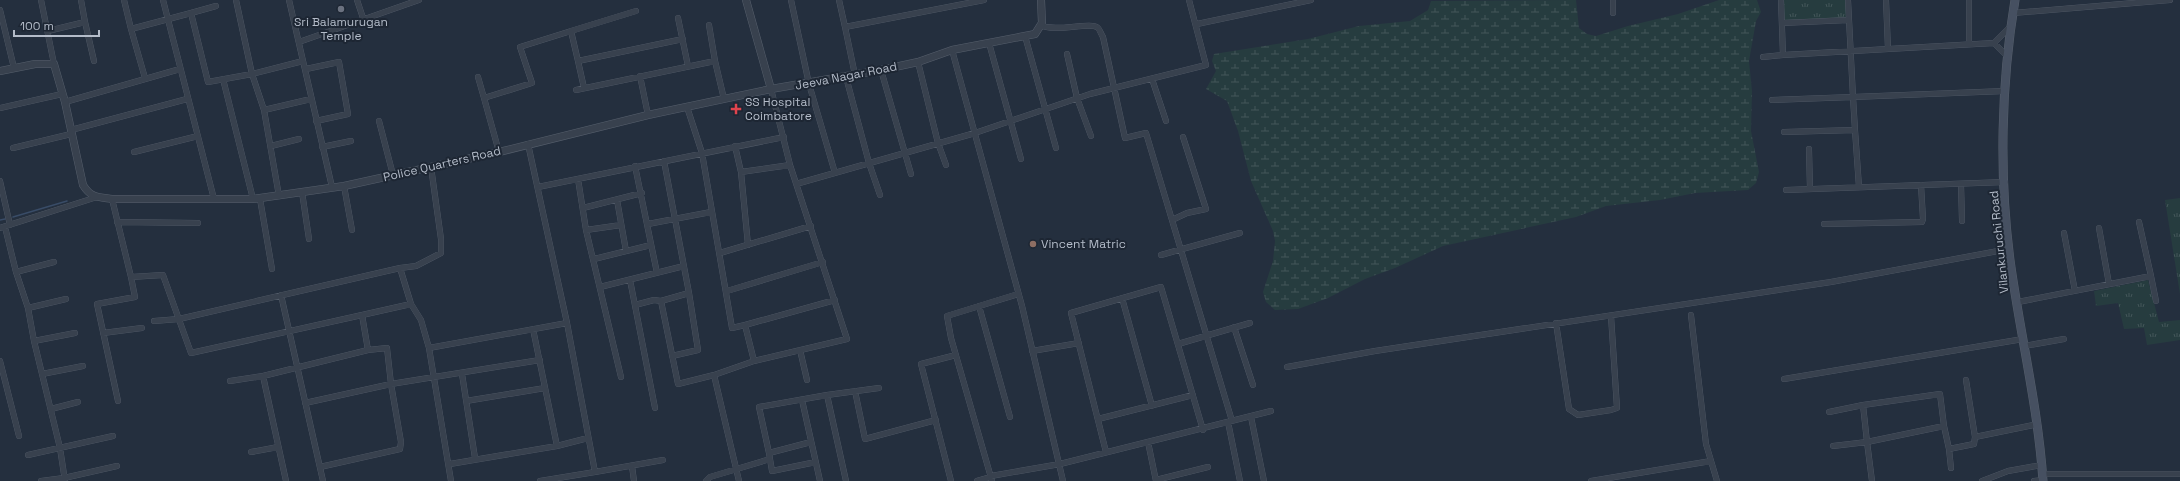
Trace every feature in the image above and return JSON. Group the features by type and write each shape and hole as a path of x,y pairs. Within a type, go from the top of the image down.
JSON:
{"main road":[{"name":"Vilankuruchi Road","path":"2015,0 2010,27 2005,91 2005,182 2009,249 2038,424 2043,478"}],"street":[{"path":"41,0 54,64 65,102 83,185 88,194 97,197"},
{"path":"81,0 94,61"},
{"path":"124,0 144,78"},
{"path":"163,0 166,19 214,199"},
{"path":"236,0 252,74 264,110 280,196"},
{"path":"289,0 332,187"},
{"path":"357,0 364,21"},
{"path":"299,42 364,21 419,0"},
{"path":"661,301 678,384 714,375 754,361 847,339 790,165 784,137 746,0"},
{"path":"791,0 808,84 835,173"},
{"path":"839,0 855,75"},
{"path":"845,27 984,0"},
{"path":"1041,0 1042,22 1040,25 1056,29 1091,25 1098,28 1103,37 1125,138 1146,133 1230,422 1240,481"},
{"path":"796,184 975,133 1077,98 1206,65 1189,0"},
{"path":"1196,24 1311,0"},
{"path":"1613,0 1614,13"},
{"path":"1781,0 1783,55"},
{"path":"1848,0 1858,188"},
{"path":"1886,0 1888,49"},
{"path":"1969,0 1969,44"},
{"path":"2013,13 2170,0"},
{"path":"131,29 216,6"},
{"path":"0,10 14,68"},
{"path":"484,98 532,83 520,47 636,11"},
{"path":"191,14 208,82 252,74 303,61"},
{"path":"678,18 688,66"},
{"path":"1782,23 1848,20"},
{"path":"48,31 85,22"},
{"path":"709,25 715,61 724,99"},
{"name":"Jeeva Nagar Road","path":"528,144 648,115 770,89 808,84 918,62 952,50 1035,34 1040,25"},
{"path":"1763,57 1994,43 2010,27"},
{"path":"571,31 584,88"},
{"path":"1025,36 1056,148"},
{"path":"578,61 683,39"},
{"path":"989,43 1021,159"},
{"path":"1994,43 2008,57"},
{"path":"952,50 1018,294 1063,481"},
{"path":"1067,54 1077,98 1091,136"},
{"path":"576,90 715,61"},
{"path":"306,69 339,62 348,114 316,121"},
{"path":"918,62 938,143 946,165"},
{"path":"0,71 54,64"},
{"path":"65,102 144,78 180,69"},
{"path":"881,70 911,174"},
{"path":"640,76 648,115"},
{"path":"478,77 499,152"},
{"path":"846,77 869,164 880,195"},
{"path":"223,79 256,199 272,269"},
{"path":"1152,79 1166,121"},
{"path":"1772,100 2005,91"},
{"path":"0,108 62,94"},
{"path":"13,148 187,99"},
{"path":"264,110 311,99"},
{"path":"687,107 702,153 711,212 727,291 732,328 835,300"},
{"path":"379,121 393,175"},
{"path":"1784,132 1855,130"},
{"path":"134,152 198,136"},
{"path":"538,187 634,166 784,137"},
{"path":"1172,220 1187,213 1206,209 1183,137"},
{"path":"271,146 299,139"},
{"path":"322,147 351,141"},
{"path":"528,144 567,323 595,472"},
{"name":"Police Quarters Road","path":"97,197 112,199 256,199 344,186 499,152 528,144"},
{"path":"735,146 741,172 748,245"},
{"path":"1808,150 1810,189"},
{"path":"664,161 698,350 672,356"},
{"path":"741,172 790,165"},
{"path":"634,166 642,193 657,273"},
{"path":"154,321 179,319 400,268 416,266 441,253 441,239 431,167"},
{"path":"578,179 586,230 621,377"},
{"path":"0,181 5,227 16,272 28,308 34,341 60,448 65,480"},
{"path":"1786,190 2005,182"},
{"path":"1960,184 1962,221"},
{"path":"1824,224 1922,222 1924,220 1921,185"},
{"path":"344,186 352,230"},
{"path":"302,192 309,239"},
{"path":"582,208 642,193"},
{"path":"5,227 97,197"},
{"path":"112,199 135,297 97,304 118,401"},
{"path":"617,200 626,251"},
{"path":"648,224 711,212"},
{"path":"118,222 198,223"},
{"path":"2139,222 2156,301"},
{"path":"586,230 621,225"},
{"path":"720,253 811,226"},
{"path":"2099,228 2109,284"},
{"path":"1161,256 1240,232"},
{"path":"2064,233 2075,291"},
{"path":"594,259 652,245"},
{"path":"1286,368 1374,351 1831,282 2009,249"},
{"path":"16,272 54,262"},
{"path":"727,291 823,262"},
{"path":"600,287 684,266"},
{"path":"400,268 411,304 421,320 429,348 433,378 450,464 451,481"},
{"path":"131,277 164,275 191,353 411,304"},
{"path":"2018,302 2151,276"},
{"path":"630,280 655,408"},
{"path":"1106,452 1071,313 1161,287 1203,430"},
{"path":"635,305 654,300 661,301 688,293"},
{"path":"991,478 956,355 947,316 1018,294"},
{"path":"281,295 323,481"},
{"path":"1122,298 1152,406"},
{"path":"28,308 66,299"},
{"path":"979,306 1010,417"},
{"path":"362,315 368,350"},
{"path":"1691,315 1706,444 1717,481"},
{"path":"1556,323 1569,409 1578,415 1617,408 1611,316"},
{"path":"1178,344 1250,322"},
{"path":"429,348 567,323"},
{"path":"745,325 754,361"},
{"path":"1234,327 1253,385"},
{"path":"103,334 142,328"},
{"path":"533,329 557,446"},
{"path":"34,341 75,333"},
{"path":"1784,379 2024,342 2064,339"},
{"path":"1032,351 1079,343"},
{"path":"230,382 298,368 368,350 387,348 391,384 401,442 400,449 320,467"},
{"path":"800,350 808,380"},
{"path":"951,481 921,364 956,355"},
{"path":"305,403 391,384 462,374 540,360"},
{"path":"0,361 19,436"},
{"path":"42,374 83,366"},
{"path":"462,374 475,458"},
{"path":"714,375 739,481"},
{"path":"263,376 286,481"},
{"path":"1949,449 1974,444 1975,437 1966,380"},
{"path":"466,401 545,388"},
{"path":"816,462 772,471 759,407 827,394 879,388"},
{"path":"855,391 864,439 936,420"},
{"path":"827,394 846,481"},
{"path":"1829,412 1862,405 1940,394 1952,468"},
{"path":"1098,419 1193,395"},
{"path":"802,400 820,481"},
{"path":"51,409 78,402"},
{"path":"1862,405 1872,481"},
{"path":"977,481 1060,464 1203,430 1271,411"},
{"path":"1250,417 1264,481"},
{"path":"1975,437 2038,424"},
{"path":"1833,446 1867,442 1944,426"},
{"path":"28,455 113,436"},
{"path":"450,464 475,458 557,446 588,438"},
{"path":"769,453 811,442"},
{"path":"1148,442 1156,481 1208,467"},
{"path":"251,452 278,447"},
{"path":"706,481 710,477 770,459"},
{"path":"540,481 569,479 595,472 663,460"},
{"path":"1591,481 1712,461"},
{"path":"1982,481 2008,470 2042,465"},
{"path":"41,481 65,480 117,466"},
{"path":"632,466 634,481"},
{"path":"2034,481 2043,478 2180,474"}],"green space":[{"path":"1576,0 1579,28 1587,34 1596,36 1628,26 1678,14 1719,0 1757,0 1761,12 1756,21 1749,61 1752,91 1751,131 1759,172 1756,183 1748,190 1695,193 1660,200 1606,206 1576,217 1443,246 1395,268 1365,279 1328,298 1298,309 1275,310 1266,302 1263,292 1273,261 1275,241 1273,231 1251,181 1238,131 1227,101 1206,89 1216,71 1212,61 1214,54 1308,39 1359,26 1410,21 1428,10 1431,1"},
{"path":"1783,0 1846,0 1846,18 1783,21"},
{"path":"2180,198 2180,294 2165,200"},
{"path":"2148,280 2159,322 2180,320 2180,340 2147,345 2144,328 2124,329 2118,303 2096,306 2094,291"}],"waterway":[{"path":"13,217 67,201"},
{"path":"0,220 5,219"}],"place":[{"name":"Sri Balamurugan Temple","path":"341,9"},
{"name":"SS Hospital Coimbatore","path":"736,109"},
{"name":"Vincent Matric","path":"1033,244"}]}
